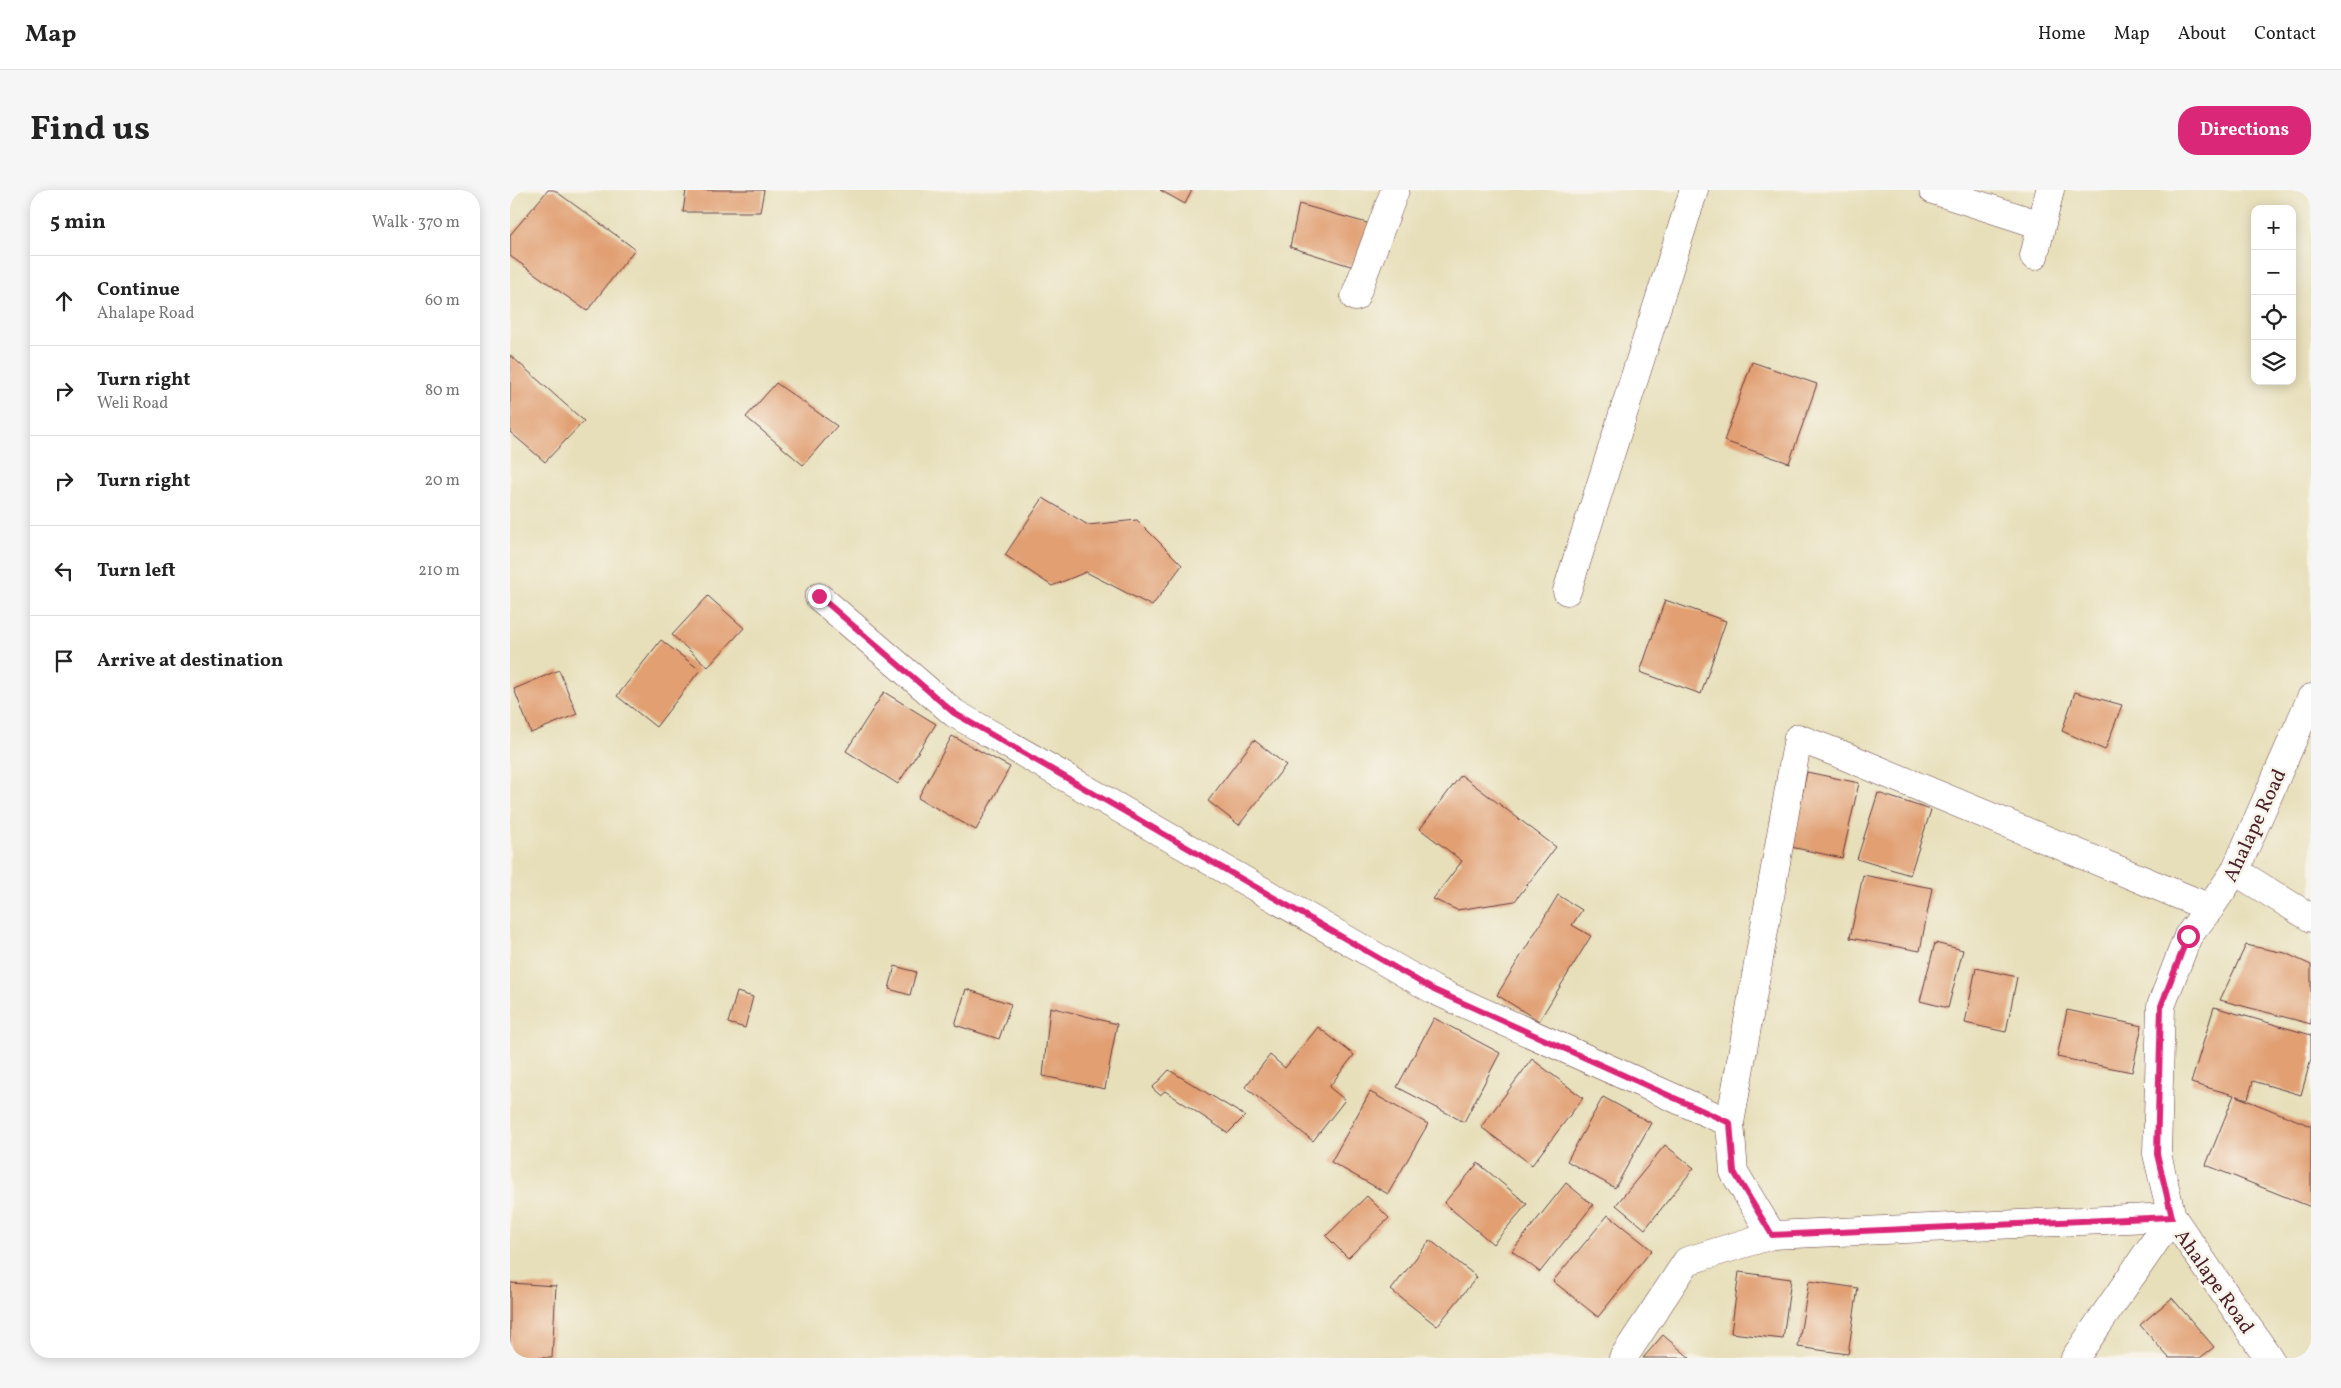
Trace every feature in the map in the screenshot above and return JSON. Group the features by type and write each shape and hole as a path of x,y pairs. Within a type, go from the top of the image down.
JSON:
{"street":[{"path":"1355,297 1395,190"},
{"path":"1567,591 1694,190"},
{"path":"1933,190 2041,225"},
{"path":"2034,256 2050,190"},
{"path":"819,596 954,713 971,723 1434,990 1730,1123"},
{"name":"Ahalape Road","path":"2269,1358 2172,1217 2157,1154 2161,1006 2188,936 2235,872 2311,698"},
{"path":"1772,1235 1734,1172 1730,1123 1798,738 2210,908"},
{"path":"2235,872 2311,918"},
{"path":"1623,1358 1687,1261 1772,1235 2172,1217"},
{"path":"2075,1358 2172,1217"}],"building":[{"path":"548,190 554,190 635,249 587,311 510,256 510,235"},
{"path":"686,190 764,190 760,212 683,212"},
{"path":"1160,190 1192,190 1185,204"},
{"path":"1299,204 1374,225 1357,268 1290,247"},
{"path":"510,355 584,421 545,462 510,432"},
{"path":"1752,362 1817,384 1789,463 1724,441"},
{"path":"776,383 837,426 803,465 746,417"},
{"path":"1043,498 1088,525 1137,520 1182,565 1152,606 1086,572 1052,586 1005,555"},
{"path":"708,596 744,628 708,667 672,635"},
{"path":"1665,600 1726,621 1701,694 1640,672"},
{"path":"661,640 700,670 656,727 617,696"},
{"path":"559,670 577,714 531,733 514,689"},
{"path":"884,692 936,724 898,784 846,751"},
{"path":"2075,692 2122,705 2105,750 2062,731"},
{"path":"952,736 1010,767 976,830 918,798"},
{"path":"1254,740 1286,765 1239,825 1208,801"},
{"path":"1807,772 1859,783 1842,858 1791,847"},
{"path":"1461,775 1556,847 1515,901 1457,910 1433,899 1462,861 1420,829"},
{"path":"1878,793 1931,810 1910,875 1857,859"},
{"path":"1863,875 1932,888 1920,951 1850,938"},
{"path":"1558,895 1582,910 1572,925 1591,936 1539,1021 1497,995"},
{"path":"1935,943 1963,950 1948,1008 1920,1001"},
{"path":"2246,945 2285,953 2311,965 2311,1024 2220,1000"},
{"path":"895,966 916,972 910,995 889,989"},
{"path":"1976,968 2017,977 2006,1032 1965,1023"},
{"path":"966,989 1011,1004 999,1039 955,1025"},
{"path":"737,992 753,997 745,1028 728,1023"},
{"path":"1050,1007 1117,1024 1105,1089 1043,1076"},
{"path":"2214,1007 2311,1035 2311,1059 2301,1095 2253,1081 2248,1099 2236,1096 2311,1126 2311,1207 2206,1165 2234,1095 2191,1083"},
{"path":"2067,1010 2142,1026 2132,1072 2057,1057"},
{"path":"1434,1018 1500,1053 1464,1122 1397,1087"},
{"path":"1318,1027 1354,1055 1329,1087 1345,1100 1313,1141 1245,1087 1270,1055 1285,1068"},
{"path":"1532,1059 1583,1098 1532,1165 1481,1127"},
{"path":"1169,1070 1245,1116 1228,1133 1165,1091 1160,1095 1152,1088"},
{"path":"1370,1092 1428,1124 1388,1194 1331,1162"},
{"path":"1603,1097 1651,1123 1615,1188 1567,1161"},
{"path":"1665,1145 1694,1168 1645,1229 1616,1205"},
{"path":"1478,1163 1527,1204 1493,1244 1444,1203"},
{"path":"1566,1183 1593,1205 1540,1272 1512,1251"},
{"path":"1367,1196 1389,1218 1348,1258 1326,1236"},
{"path":"1608,1215 1652,1250 1598,1317 1553,1281"},
{"path":"1430,1240 1477,1277 1437,1326 1391,1290"},
{"path":"1739,1272 1791,1279 1783,1339 1731,1333"},
{"path":"1809,1281 1858,1288 1848,1354 1798,1347"},
{"path":"510,1283 556,1286 552,1358 510,1357"},
{"path":"2172,1298 2214,1347 2200,1358 2169,1358 2140,1325"},
{"path":"1663,1335 1690,1358 1643,1358"}],"route":[{"path":"819,596 954,713 1434,990 1730,1123 1734,1172 1772,1235 2172,1217 2157,1154 2161,1006 2188,936"}]}
